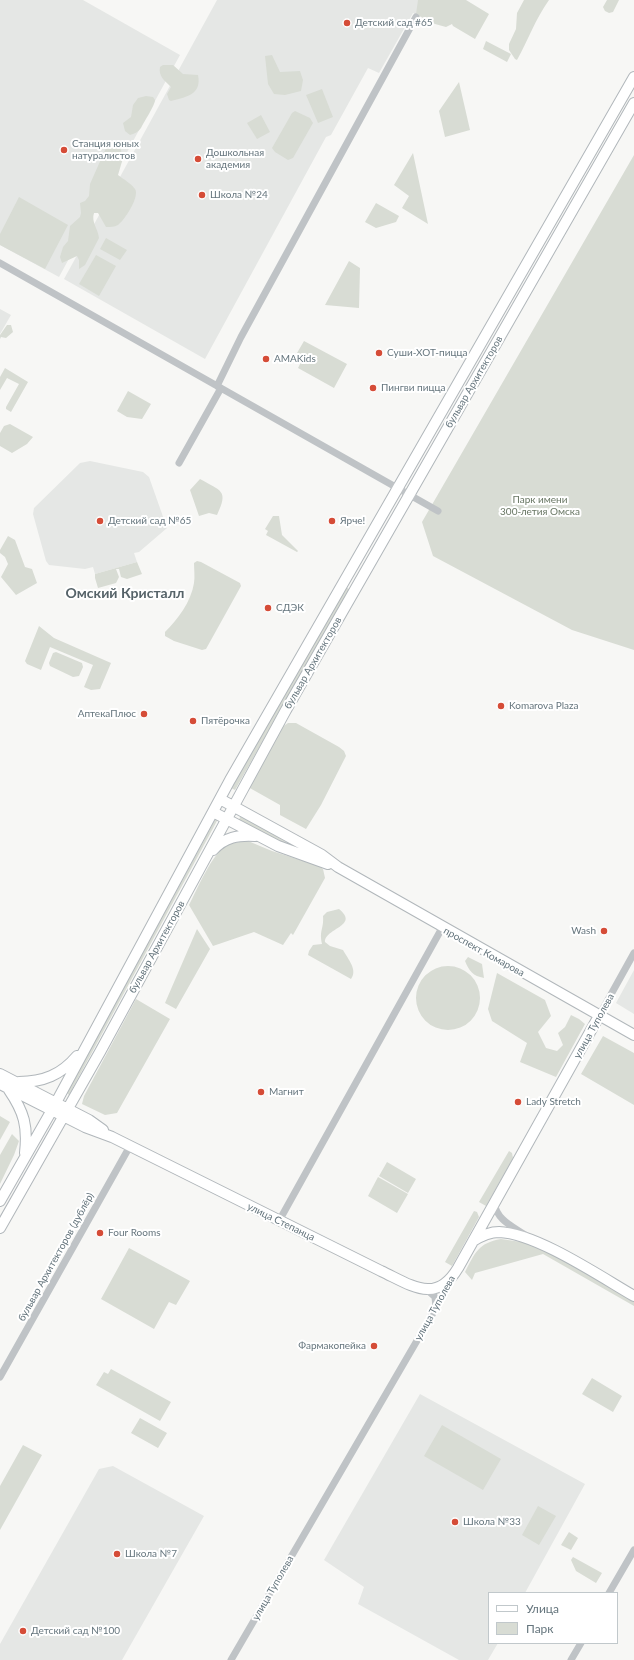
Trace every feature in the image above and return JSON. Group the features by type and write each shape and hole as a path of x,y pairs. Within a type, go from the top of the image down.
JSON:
{"main road":[{"name":"бульвар Архитекторов","path":"0,1228 66,1112 404,492 634,77"},
{"name":"бульвар Архитекторов","path":"0,1201 54,1106 220,799 634,103"},
{"name":"проспект Комарова","path":"220,799 322,855 336,866 442,928 634,1036"},
{"name":"проспект Комарова","path":"213,812 258,837 293,852 336,866"},
{"path":"204,860 219,844 230,838 241,836 258,837"},
{"name":"улица Туполева","path":"451,1279 599,1016"},
{"path":"17,1082 44,1080 61,1072 87,1044"},
{"path":"0,1074 17,1082 54,1106"},
{"path":"4,1086 54,1106"},
{"path":"4,1086 20,1109 26,1124 27,1139 24,1158"},
{"name":"улица Степанца","path":"54,1106 66,1112 85,1127 112,1137 381,1271 415,1286 426,1289"},
{"path":"473,1241 487,1234 498,1232 510,1233 530,1239 634,1296"},
{"path":"426,1289 440,1287 451,1279"}],"street":[{"path":"179,463 219,387 241,337 416,17"},
{"path":"0,263 438,511"},
{"path":"279,1221 442,928"},
{"name":"улица Туполева","path":"599,1016 634,953"},
{"name":"бульвар Архитекторов (дублёр)","path":"0,1377 130,1146"},
{"path":"494,1203 496,1212 501,1218 530,1239"},
{"name":"улица Туполева","path":"231,1660 436,1308 451,1279"},
{"path":"426,1289 435,1297 436,1308"},
{"path":"610,1592 634,1550"},
{"path":"571,1660 580,1644"}],"shaded area":[{"name":"Станция юных натуралистов","path":"0,0 83,0 180,55 59,277 0,245"},
{"name":"Школа №24","path":"217,0 438,0 427,20 413,13 379,73 368,68 331,135 326,137 205,359 64,279"},
{"path":"0,309 11,315 0,334"},
{"name":"Детский сад №65","path":"90,461 143,472 149,477 167,528 139,552 134,553 137,562 95,574 93,567 85,569 49,565 46,561 33,514 34,508 80,463"},
{"path":"634,970 634,1014 616,1003"},
{"name":"Школа №33","path":"420,1394 585,1484 526,1592 488,1592 488,1644 497,1644 488,1660 459,1660 358,1604 364,1587 324,1560"},
{"name":"Школа №7","path":"113,1466 204,1516 122,1660 0,1660 0,1644 99,1469"}],"green space":[{"path":"418,0 466,0 489,14 475,39 452,24 446,27 435,24 416,14"},
{"path":"524,0 549,0 517,60 509,50 509,44 516,29 517,13"},
{"path":"607,0 619,0 613,12 609,13 605,11 603,7"},
{"path":"486,41 511,54 507,62 483,49"},
{"path":"272,55 280,72 300,71 303,80 301,91 285,95 274,94 268,84 265,56"},
{"path":"163,65 173,65 183,74 198,75 198,87 188,96 171,101 169,100 167,94 171,87 162,78 160,73 160,67"},
{"path":"459,82 470,130 445,137 439,111"},
{"path":"322,89 333,117 318,123 306,95"},
{"path":"146,96 153,97 155,100 153,106 139,131 130,135 125,131 123,123 131,117 133,105 138,98"},
{"path":"295,111 310,118 313,123 293,158 288,160 275,152 272,148 292,113"},
{"path":"261,115 270,132 257,139 247,123"},
{"path":"112,144 116,144 120,147 123,158 118,175 134,187 136,192 134,202 128,213 117,226 106,227 98,213 94,213 93,219 99,238 85,265 79,269 79,260 77,256 62,263 60,257 63,247 68,241 70,226 80,217 80,203 85,201 89,196 90,184 106,148"},
{"path":"413,153 428,224 402,208 409,196 394,185"},
{"name":"Парк имени 300-летия Омска","path":"634,155 634,650 572,630 433,556 422,522"},
{"path":"19,197 68,225 45,269 0,245 0,234"},
{"path":"376,203 399,216 396,222 376,228 365,222"},
{"path":"106,238 127,250 120,260 100,249"},
{"path":"96,255 116,266 99,296 79,284"},
{"path":"349,261 360,268 359,308 325,305"},
{"path":"7,325 11,325 13,332 6,338 1,337 0,339 0,335"},
{"path":"304,341 347,364 334,388 298,368 304,356 297,353"},
{"path":"5,368 28,382 11,412 6,409 6,407 19,384 7,378 0,390 0,377"},
{"path":"128,391 151,404 142,419 127,417 117,411"},
{"path":"10,424 33,437 27,444 12,453 0,446 0,433 4,426"},
{"path":"200,479 221,492 221,507 217,515 209,513 199,516 190,490"},
{"path":"273,516 279,516 282,535 298,551 297,552 266,535 268,531 265,529"},
{"path":"8,536 15,540 25,567 32,569 37,583 16,595 1,577 8,564 5,557 0,553 0,550"},
{"path":"197,561 240,583 241,586 206,649 202,650 174,641 165,636 165,632 175,622 190,597 194,581 194,563"},
{"path":"137,562 142,574 127,579 121,577 119,569 116,569 119,577 116,583 98,588 95,574"},
{"path":"346,587 349,589 235,790 231,788"},
{"path":"39,626 54,638 111,663 100,689 91,690 84,687 93,665 50,647 41,670 27,664 25,661"},
{"path":"56,652 82,663 83,667 79,676 73,677 50,666 49,663 53,653"},
{"path":"288,723 296,723 339,747 344,751 346,756 321,805 306,829 280,815 280,805 248,787 282,727"},
{"path":"240,817 244,817 294,847 278,841 239,820"},
{"path":"216,818 218,819 69,1095 67,1093"},
{"path":"248,841 272,851 319,866 323,869 325,878 293,935 291,933 283,945 254,932 213,946 189,905 210,864 221,849 229,844"},
{"path":"339,909 346,919 340,927 326,937 325,942 330,946 343,950 353,968 353,976 351,979 308,955 313,945 322,944 321,936 323,916 327,912"},
{"path":"197,929 210,949 176,1009 165,1003"},
{"path":"468,957 482,964 484,978 477,976 468,968 465,961"},
{"path":"448,966 466,972 474,980 480,998 474,1016 466,1024 448,1030 430,1024 422,1016 416,998 422,980 430,972"},
{"path":"497,973 545,1000 551,1016 538,1032 546,1048 557,1051 563,1045 558,1033 565,1027 571,1015 585,1024 556,1077 520,1062 527,1043 492,1021 488,1009"},
{"path":"136,999 170,1019 117,1113 105,1115 82,1104 84,1096"},
{"path":"603,1036 634,1053 634,1105 581,1074"},
{"path":"0,1116 10,1122 0,1140"},
{"path":"12,1134 19,1141 0,1184 0,1155"},
{"path":"509,1151 512,1153 513,1158 486,1206 479,1202"},
{"path":"387,1162 416,1179 408,1193 379,1176"},
{"path":"378,1177 408,1194 397,1213 368,1196"},
{"path":"474,1211 477,1212 479,1217 452,1266 445,1262"},
{"path":"501,1239 528,1243 545,1250 634,1301 634,1306 543,1254 475,1273 472,1280 465,1272 475,1254 487,1243"},
{"path":"129,1248 190,1281 176,1305 169,1302 154,1329 101,1299"},
{"path":"111,1369 171,1402 160,1421 96,1385 104,1372 108,1374"},
{"path":"592,1378 622,1396 613,1412 582,1394"},
{"path":"140,1418 167,1433 158,1448 131,1433"},
{"path":"442,1425 501,1459 483,1490 424,1456"},
{"path":"23,1445 42,1455 0,1530 0,1486"},
{"path":"538,1506 556,1516 539,1545 522,1535"},
{"path":"569,1532 578,1538 571,1550 561,1545"},
{"path":"573,1557 602,1573 596,1583 576,1571 571,1560"}],"place":[{"name":"Детский сад #65","path":"347,23"},
{"name":"Станция юных натуралистов","path":"64,150"},
{"name":"Дошкольная академия","path":"198,159"},
{"name":"Школа №24","path":"202,195"},
{"name":"Суши-ХОТ-пицца","path":"379,353"},
{"name":"AMAKids","path":"266,359"},
{"name":"Пингви пицца","path":"373,388"},
{"name":"Детский сад №65","path":"100,521"},
{"name":"Ярче!","path":"332,521"},
{"name":"СДЭК","path":"268,608"},
{"name":"Komarova Plaza","path":"501,706"},
{"name":"АптекаПлюс","path":"144,714"},
{"name":"Пятёрочка","path":"193,721"},
{"name":"Wash","path":"604,931"},
{"name":"Магнит","path":"261,1092"},
{"name":"Lady Stretch","path":"518,1102"},
{"name":"Four Rooms","path":"100,1233"},
{"name":"Фармакопейка","path":"374,1346"},
{"name":"Школа №33","path":"455,1522"},
{"name":"Школа №7","path":"117,1554"},
{"name":"Детский сад №100","path":"23,1631"}],"district":[{"name":"Омский Кристалл","path":"125,593"}]}
